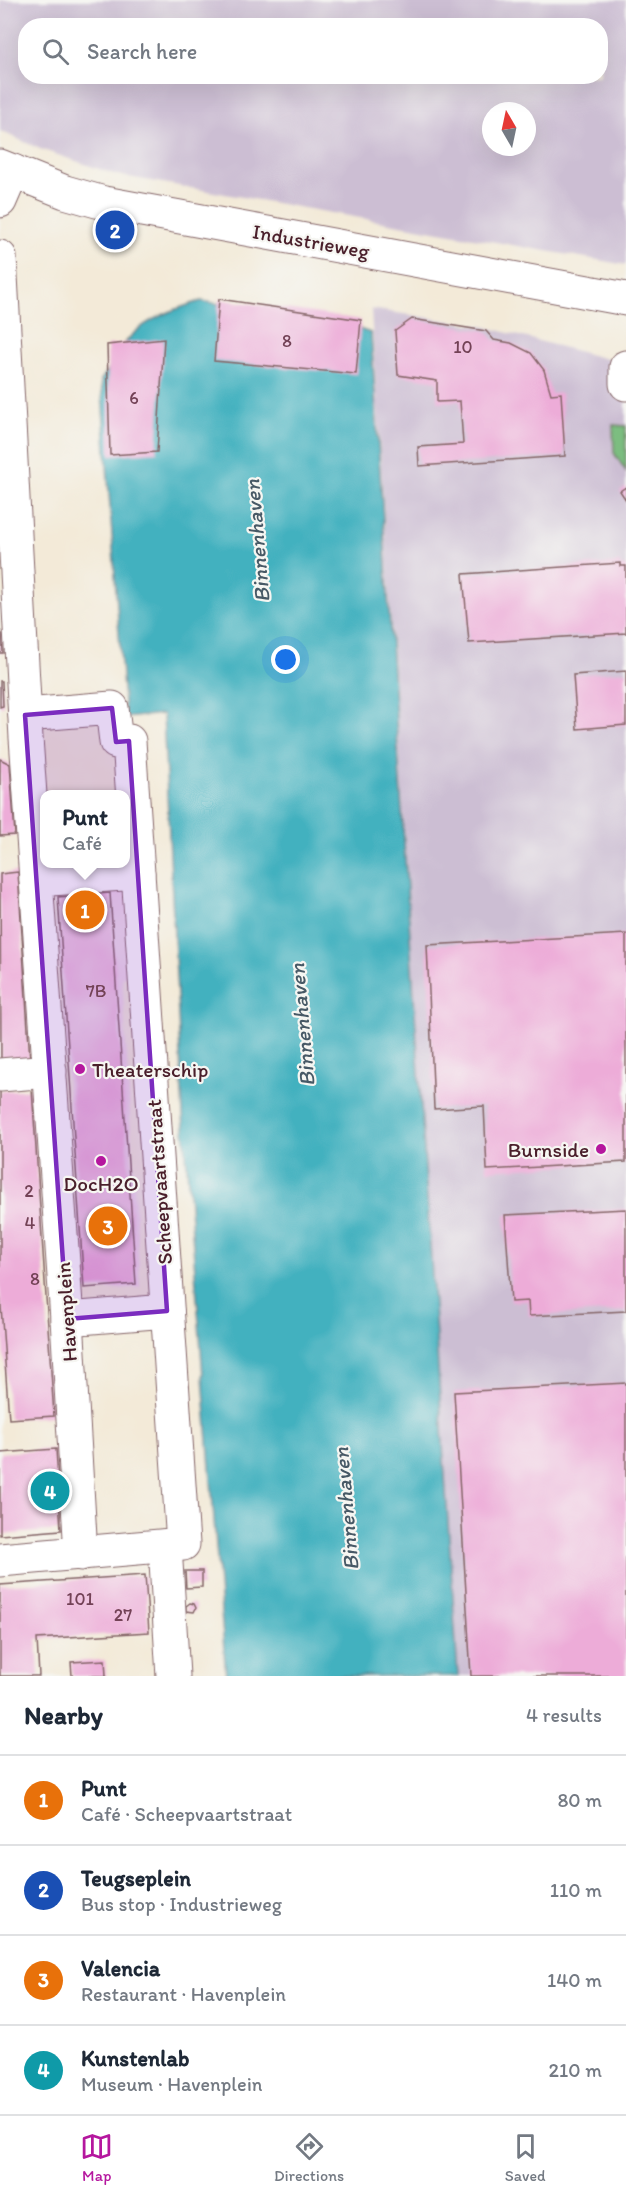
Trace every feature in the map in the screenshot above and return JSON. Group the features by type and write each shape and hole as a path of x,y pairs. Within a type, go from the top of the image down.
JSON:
{"street":[{"path":"0,201 7,169"},
{"name":"Industrieweg","path":"7,169 65,192 114,205 626,299"},
{"path":"0,257 17,731 36,880 50,1071 0,1075"},
{"path":"626,367 626,384"},
{"name":"Scheepvaartstraat","path":"17,731 112,708 116,742 129,741 183,1544 165,1546"},
{"path":"36,880 138,873"},
{"name":"Havenplein","path":"50,1071 81,1554"},
{"path":"67,1319 167,1311"},
{"path":"0,1560 165,1546 173,1676"}],"highlighted area":[{"path":"112,708 116,742 129,741 167,1311 67,1319 25,715"}],"shaded area":[{"path":"0,0 626,0 626,265 117,175 40,149 0,131"},
{"path":"371,309 482,326 626,364 626,1676 458,1676"},
{"name":"DocH2O","path":"134,889 140,975 122,976 140,1287 81,1291 54,893"}],"green space":[{"path":"613,425 626,426 626,471 614,453"}],"water":[{"name":"Binnenhaven","path":"201,301 344,324 371,333 458,1676 226,1676 183,1115 163,714 125,718 101,380 126,342 137,330 163,314"}],"building":[{"path":"219,299 361,320 356,374 214,361"},
{"path":"412,319 486,331 494,340 511,343 531,353 544,370 551,394 561,393 565,456 419,466 418,447 463,444 460,401 437,402 437,381 398,375 395,331"},
{"path":"164,339 157,452 110,455 107,345"},
{"path":"626,487 626,500 620,491"},
{"path":"620,563 620,566 626,566 626,633 469,643 463,574"},
{"path":"0,634 2,634 3,653 0,653"},
{"path":"626,671 626,725 577,729 573,675"},
{"path":"0,681 2,681 3,706 0,707"},
{"path":"0,759 10,764 15,835 0,836"},
{"path":"18,872 30,1061 1,1063 0,874"},
{"name":"DocH2O","path":"110,893 136,1284 84,1288 58,897"},
{"path":"626,934 626,1162 487,1170 484,1106 434,1109 427,945"},
{"path":"32,1089 54,1416 9,1419 0,1292 0,1091"},
{"path":"626,1209 626,1311 529,1316 528,1301 511,1302 505,1215"},
{"path":"626,1383 626,1676 471,1676 454,1392"},
{"path":"56,1449 61,1530 0,1535 0,1453"},
{"path":"185,1571 202,1571 202,1587 186,1588"},
{"path":"145,1575 149,1632 37,1639 39,1676 0,1676 0,1585"},
{"path":"190,1603 196,1608 194,1612 186,1611 186,1606"},
{"path":"105,1660 106,1676 72,1676 71,1662"}],"place":[{"name":"Teugseplein","path":"115,230"},
{"name":"Punt","path":"85,910"},
{"name":"Theaterschip","path":"80,1069"},
{"name":"Burnside","path":"601,1149"},
{"name":"DocH2O","path":"101,1161"},
{"name":"Valencia","path":"108,1226"},
{"name":"Kunstenlab","path":"50,1491"}]}
